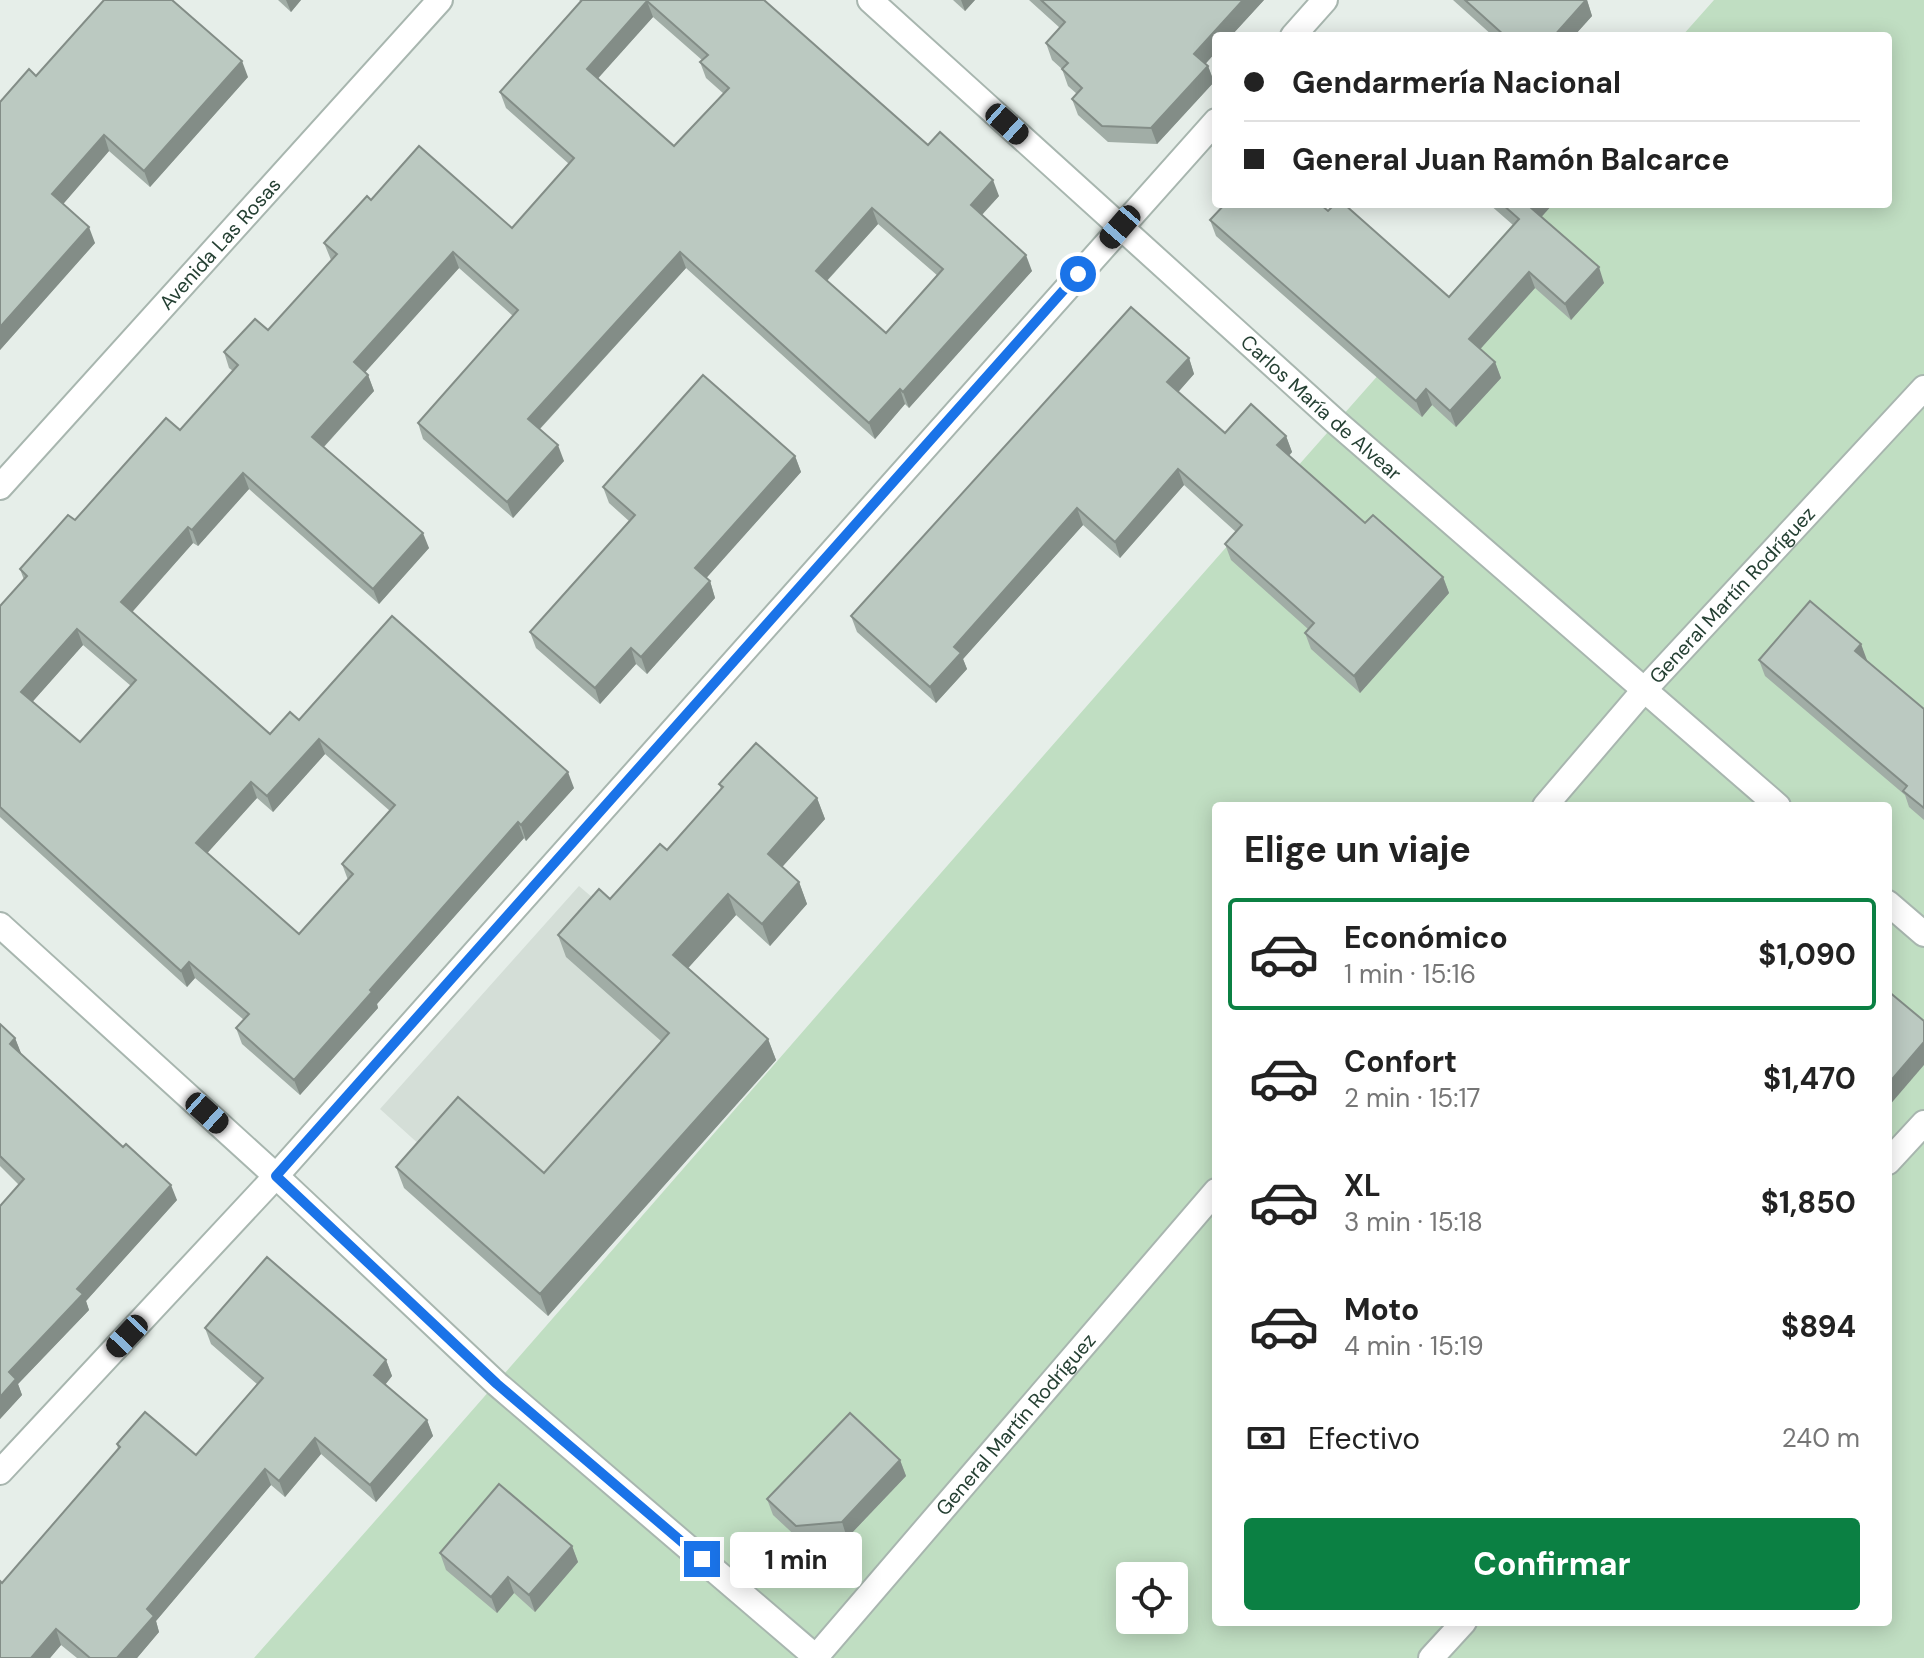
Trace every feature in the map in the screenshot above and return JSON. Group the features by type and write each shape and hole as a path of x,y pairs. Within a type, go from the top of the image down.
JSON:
{"street":[{"name":"Avenida Las Rosas","path":"0,487 440,0"},
{"name":"Carlos María de Alvear","path":"870,0 1336,422 1773,802"},
{"path":"1297,32 1325,0"},
{"path":"0,1472 276,1176 1212,125"},
{"name":"General Martín Rodríguez","path":"1548,802 1645,689 1924,388"},
{"path":"1892,906 1924,934"},
{"path":"0,925 276,1176 497,1384 816,1658"},
{"path":"1892,1158 1924,1123"},
{"name":"General Martín Rodríguez","path":"816,1658 1212,1196"},
{"path":"1431,1658 1460,1626"}],"shaded area":[{"path":"579,886 607,910 684,1046 599,1141 658,1193 610,1246 432,1156 380,1109"}],"green space":[{"path":"1714,0 1924,0 1924,1658 254,1658 573,1295 1527,208 1892,208 1892,32 1686,32"}],"building":[{"path":"104,0 172,0 242,61 144,171 104,135 52,194 89,227 0,327 0,102 29,69 36,76"},
{"path":"582,0 764,0 928,145 940,132 993,180 971,205 1026,255 903,392 900,389 869,423 680,252 528,419 558,445 507,502 418,423 518,310 453,252 354,362 368,375 312,437 423,533 373,589 243,473 192,530 188,527 121,602 270,734 290,712 299,720 392,616 568,772 521,825 518,822 294,1080 236,1028 249,1014 189,962 181,971 0,807 0,606 27,576 20,569 68,515 75,520 166,418 180,430 238,365 224,352 255,319 268,330 337,254 324,243 367,196 371,200 419,146 512,228 574,158 500,92","holes":["647,1 708,55 700,62 729,88 674,146 587,69","872,208 943,269 886,333 816,271","77,629 136,680 80,742 21,692","319,739 395,805 342,864 353,874 299,934 196,843 251,782 267,796"]},
{"path":"1041,0 1243,0 1194,54 1208,66 1151,128 1102,126 1072,99 1082,88 1062,69 1068,63 1046,43 1065,22"},
{"path":"1465,0 1586,0 1558,32 1501,32"},
{"path":"1221,208 1325,208 1328,211 1331,208 1349,208 1449,297 1519,219 1507,208 1531,208 1599,267 1565,304 1529,272 1469,339 1495,362 1450,411 1426,389 1416,401 1210,220"},
{"path":"1131,307 1189,358 1167,382 1225,433 1251,404 1286,436 1277,445 1365,523 1373,515 1443,577 1354,676 1305,633 1314,623 1225,544 1242,525 1178,469 1115,542 1077,508 954,647 961,653 930,687 851,616"},
{"path":"703,375 795,456 695,568 710,581 641,657 631,648 595,688 530,632 635,515 603,487"},
{"path":"1810,601 1861,644 1855,651 1924,709 1924,808 1903,791 1907,786 1759,660"},
{"path":"756,743 817,798 768,854 799,882 762,924 728,894 673,955 768,1039 540,1294 396,1167 458,1097 544,1173 669,1033 558,935 599,889 610,899 660,844 667,850 723,787 719,784"},
{"path":"1892,994 1924,1021 1924,1042 1892,1079"},
{"path":"0,1024 15,1038 10,1044 123,1147 126,1144 171,1185 77,1289 83,1294 9,1372 16,1379 0,1397 0,1206 24,1179 0,1156"},
{"path":"267,1257 386,1360 374,1375 427,1420 370,1485 315,1438 279,1481 265,1469 147,1609 154,1616 117,1658 90,1658 56,1629 31,1658 0,1658 0,1581 2,1583 120,1447 117,1444 145,1412 196,1455 263,1378 205,1328"},
{"path":"850,1413 900,1460 842,1522 796,1526 767,1499"},
{"path":"499,1484 572,1546 529,1595 508,1577 491,1597 440,1553"}],"route":[{"path":"702,1559 497,1384 276,1176 1078,274"}]}
